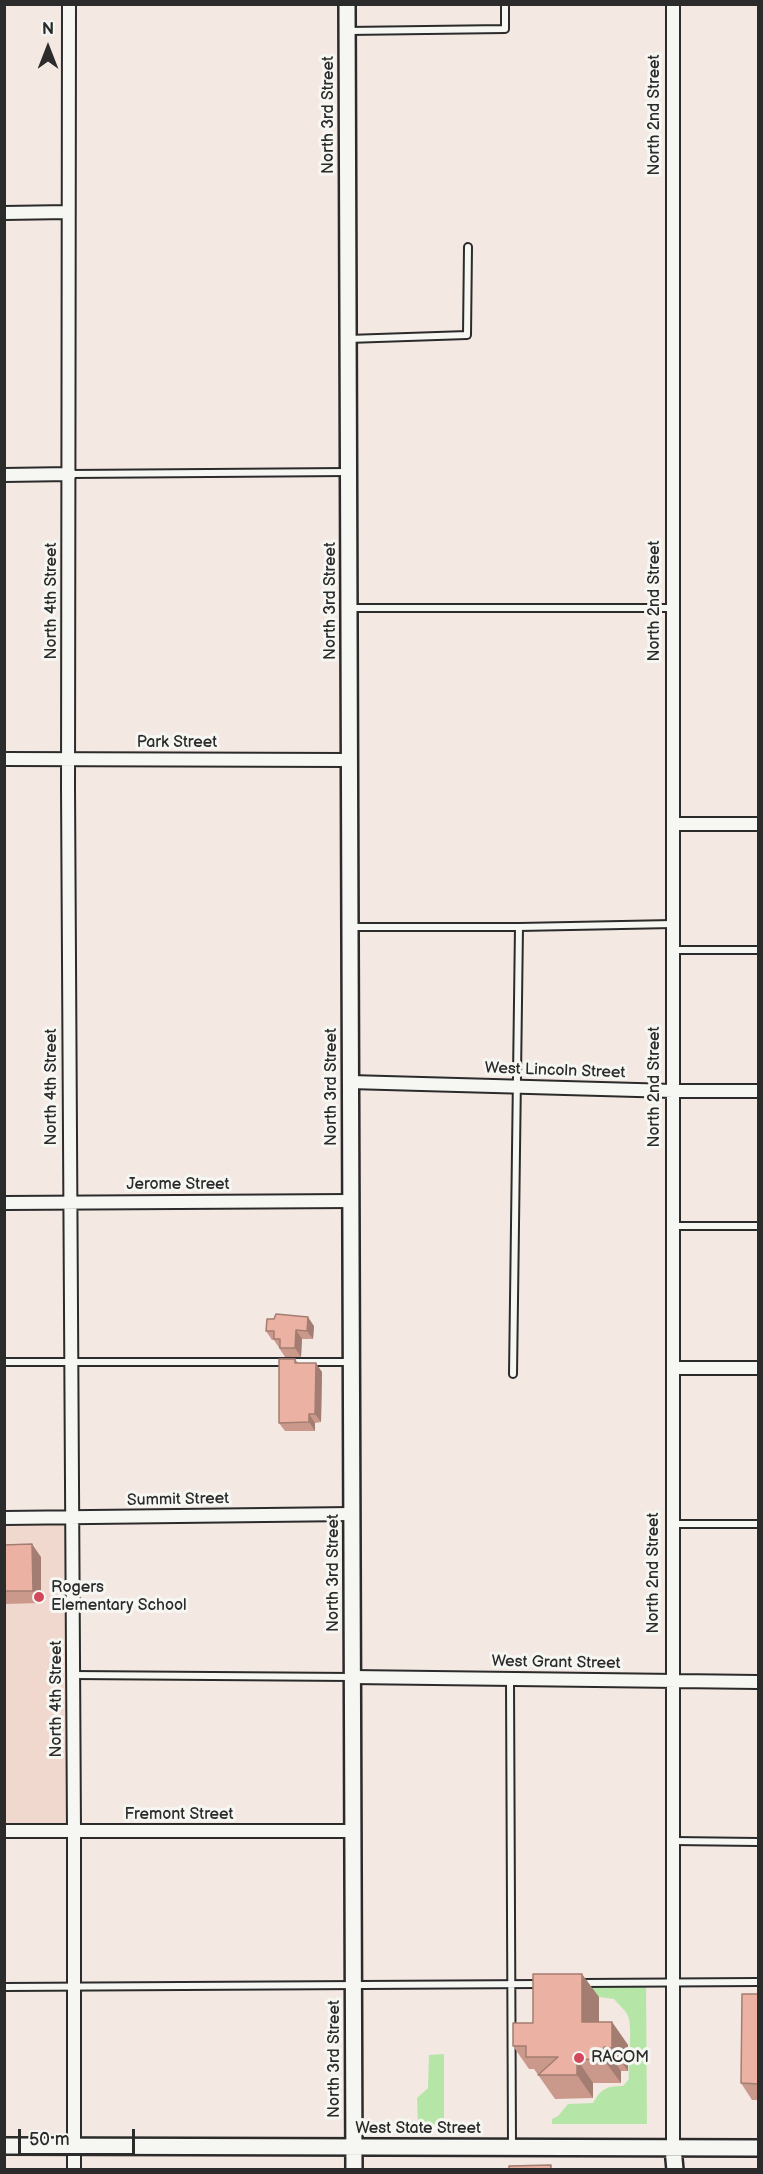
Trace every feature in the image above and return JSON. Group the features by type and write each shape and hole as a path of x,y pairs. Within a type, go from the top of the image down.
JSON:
{"street":[{"name":"North 4th Street","path":"69,4 69,1202 72,1362 74,2169"},
{"name":"North 3rd Street","path":"347,4 354,2169"},
{"name":"North 2nd Street","path":"673,4 672,1982 675,2169"},
{"path":"4,213 68,212"},
{"path":"4,475 70,474"},
{"name":"Park Street","path":"4,759 349,760"},
{"path":"673,824 759,824"},
{"name":"West Lincoln Street","path":"350,1082 673,1091 759,1091"},
{"name":"Jerome Street","path":"4,1203 351,1201"},
{"path":"673,1368 759,1368"},
{"name":"Summit Street","path":"4,1518 352,1514"},
{"name":"West Grant Street","path":"352,1677 759,1682"},
{"name":"Fremont Street","path":"4,1831 353,1831"},
{"name":"West State Street","path":"4,2146 759,2148"}],"lane":[{"path":"347,31 505,29 505,4"},
{"path":"348,339 467,335 468,247"},
{"path":"70,474 348,472"},
{"path":"349,608 673,608"},
{"path":"350,927 673,924"},
{"path":"513,1374 515,1086 519,927"},
{"path":"673,950 759,950"},
{"path":"673,1226 759,1226"},
{"path":"4,1362 351,1362"},
{"path":"672,1524 759,1524"},
{"path":"73,1675 352,1677"},
{"path":"510,1679 512,2148"},
{"path":"673,1841 759,1842"},
{"path":"580,1983 759,1982"},
{"path":"4,1987 546,1984"}],"shaded area":[{"name":"Rogers Elementary School","path":"5,1518 72,1519 74,1831 5,1831"}],"green space":[{"path":"577,1987 646,1987 647,2124 552,2124 552,2119 558,2116 568,2104 593,2103 605,2089 623,2086 629,2079 630,2027 627,2014 614,1999 599,1997"},
{"path":"444,2054 444,2124 418,2126 417,2098 428,2088 429,2055"}],"building":[{"path":"276,1314 308,1317 307,1331 296,1330 295,1348 280,1348 280,1339 274,1339 274,1331 266,1331 267,1319 274,1319"},
{"path":"279,1359 295,1359 295,1363 316,1363 315,1414 309,1414 309,1422 279,1423"},
{"path":"32,1544 33,1591 4,1591 4,1545"},
{"path":"533,1974 582,1974 582,2022 612,2022 612,2048 604,2047 604,2060 577,2059 577,2075 538,2075 558,2057 526,2057 526,2046 513,2046 513,2023 533,2023"},
{"path":"742,1994 759,1994 759,2084 741,2083"},
{"path":"551,2165 551,2169 509,2169 509,2166"}],"place":[{"name":"Rogers Elementary School","path":"39,1597"},
{"name":"RACOM","path":"579,2058"}]}
